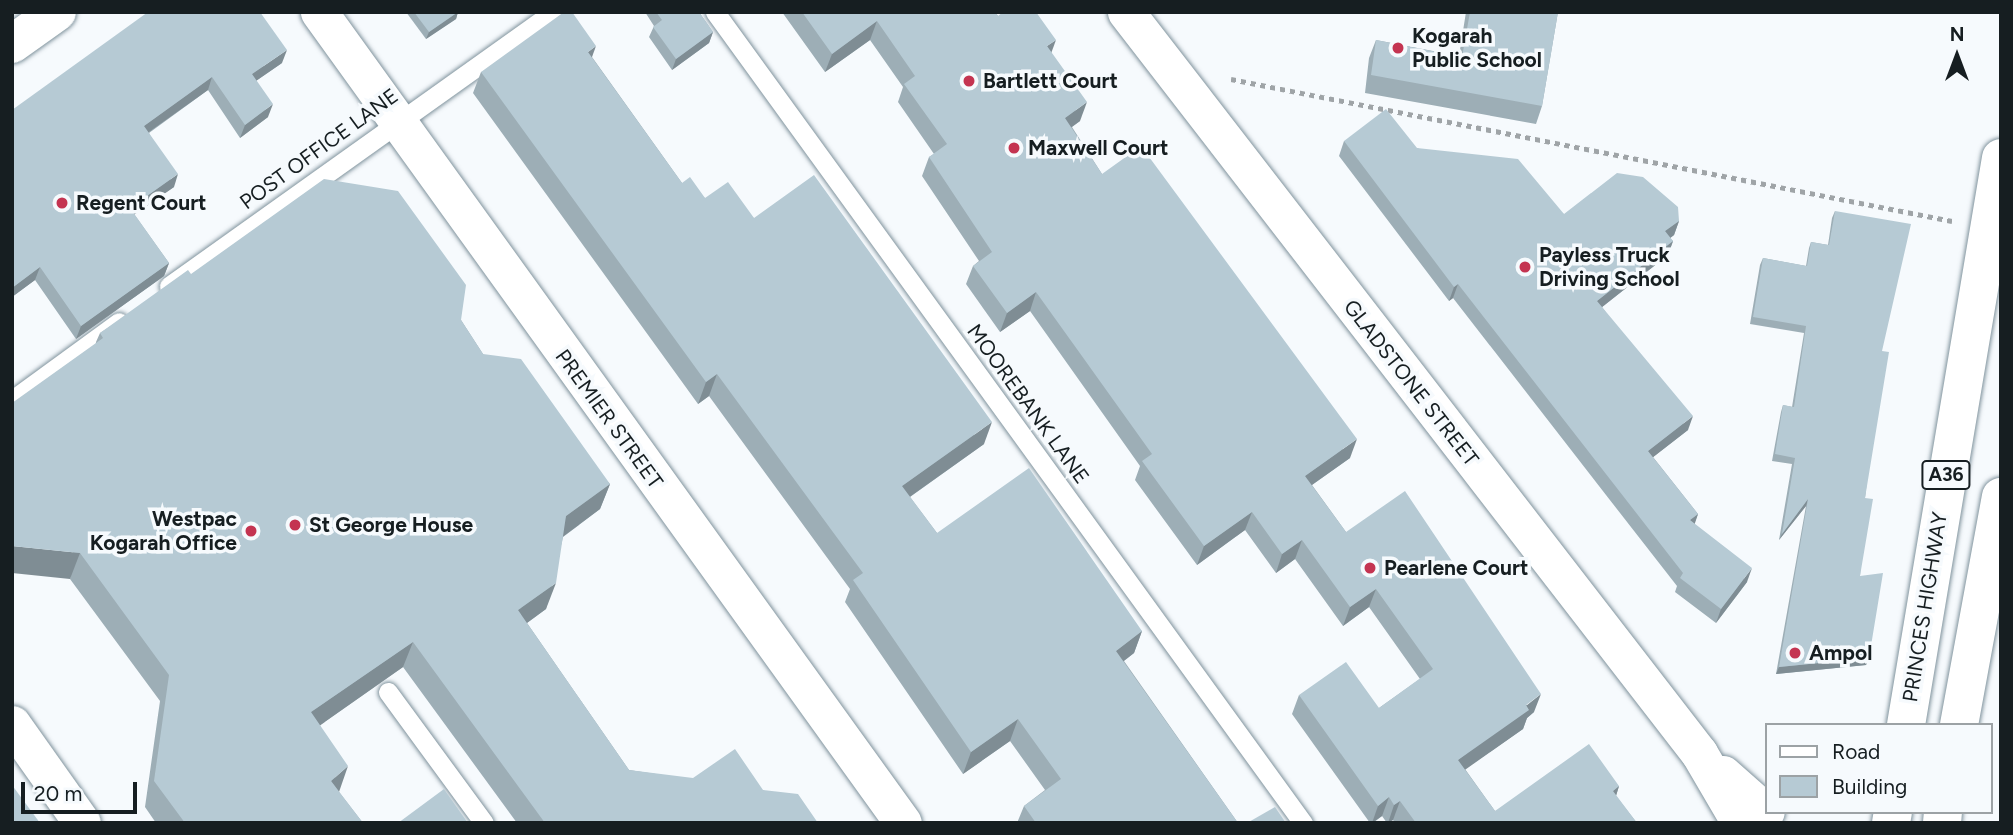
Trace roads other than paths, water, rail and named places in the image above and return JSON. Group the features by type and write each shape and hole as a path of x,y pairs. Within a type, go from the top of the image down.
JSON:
{"main road":[{"path":"12,44 57,12"},
{"name":"PRINCES HIGHWAY","path":"1906,723 2001,158"},
{"name":"A36","path":"1959,723 2001,497"}],"street":[{"name":"PREMIER STREET","path":"319,12 393,122 902,823"},
{"name":"GLADSTONE STREET","path":"1126,12 1699,753 1741,823"},
{"path":"12,724 82,823"},
{"name":"GLADSTONE STREET","path":"1699,753 1764,810"}],"lane":[{"name":"POST OFFICE LANE","path":"12,400 393,122 553,12"},
{"name":"MOOREBANK LANE","path":"715,12 1303,823"},
{"path":"388,692 484,823"}],"place":[{"name":"Kogarah Public School","path":"1398,48"},
{"name":"Bartlett Court","path":"969,81"},
{"name":"Maxwell Court","path":"1014,148"},
{"name":"Regent Court","path":"62,203"},
{"name":"Payless Truck Driving School","path":"1525,267"},
{"name":"St George House","path":"295,525"},
{"name":"Westpac Kogarah Office","path":"251,531"},
{"name":"Pearlene Court","path":"1370,568"},
{"name":"Ampol","path":"1795,653"}]}
